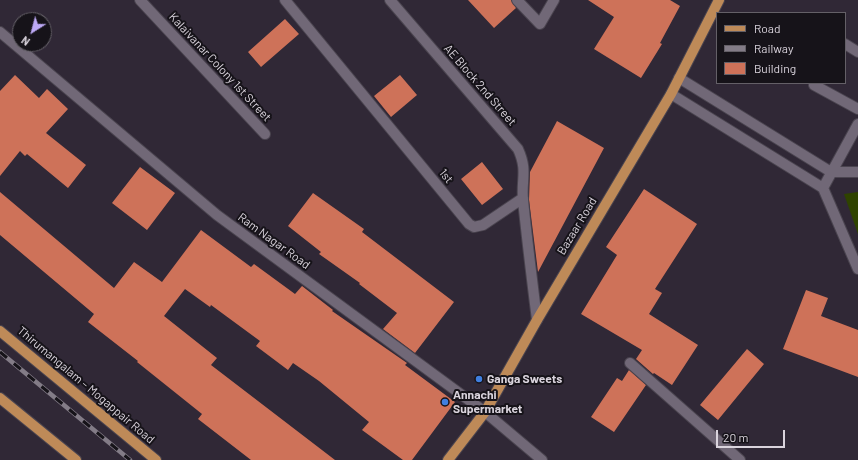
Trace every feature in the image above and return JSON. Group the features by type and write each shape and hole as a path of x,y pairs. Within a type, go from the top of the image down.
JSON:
{"main road":[{"name":"Bazaar Road","path":"448,460 485,412 537,320 671,94 720,0"},
{"name":"Thirumangalam – Mogappair Road","path":"0,331 156,460"},
{"path":"0,398 76,460"}],"street":[{"name":"Kalaivanar Colony 1st Street","path":"140,0 265,134"},
{"name":"1st","path":"285,0 469,224 474,227 483,225 523,198"},
{"name":"AE Block 2nd Street","path":"390,0 518,149 523,160 525,174 523,198"},
{"path":"517,0 540,24 554,0"},
{"name":"Ram Nagar Road","path":"0,32 217,215 485,412 542,460"},
{"path":"846,45 858,52"},
{"path":"679,78 831,172 858,172"},
{"path":"814,84 858,109"},
{"path":"671,94 823,188 858,269"},
{"path":"823,188 858,124"},
{"path":"523,198 537,320"},
{"path":"630,363 740,460"}],"green space":[{"path":"858,192 858,234 844,194"}],"building":[{"path":"468,0 511,0 516,8 494,28"},
{"path":"588,0 670,0 680,6 660,43 662,44 641,78 594,49 614,17"},
{"path":"285,19 299,34 261,67 248,52"},
{"path":"15,75 39,98 47,89 68,109 46,133 86,165 68,188 27,154 25,156 20,151 0,176 0,91"},
{"path":"400,75 417,95 391,117 374,96"},
{"path":"557,121 604,148 538,272 529,200 530,172"},
{"path":"482,162 503,189 482,205 461,179"},
{"path":"140,167 175,193 147,230 112,203"},
{"path":"644,189 697,224 655,289 662,293 649,314 698,345 672,385 654,373 653,374 636,359 642,350 581,314 617,255 606,247"},
{"path":"0,192 114,288 134,262 162,282 201,230 251,267 254,264 295,294 302,286 333,310 332,311 407,363 405,365 455,402 412,460 403,460 362,430 369,422 319,381 293,363 288,370 256,346 260,341 211,305 210,307 185,289 164,316 217,358 211,365 335,460 251,460 198,419 202,414 88,322 94,314 0,235"},
{"path":"313,193 364,229 362,232 454,302 415,353 383,329 397,313 359,284 360,283 319,254 321,252 288,226"},
{"path":"806,290 828,298 821,316 858,330 858,377 783,349"},
{"path":"747,349 764,364 718,420 700,405"},
{"path":"629,370 646,385 614,432 591,417 617,378 622,381"}],"railway":[{"path":"0,352 130,460"}],"place":[{"name":"Ganga Sweets","path":"479,379"},
{"name":"Annachi Supermarket","path":"445,402"}]}
